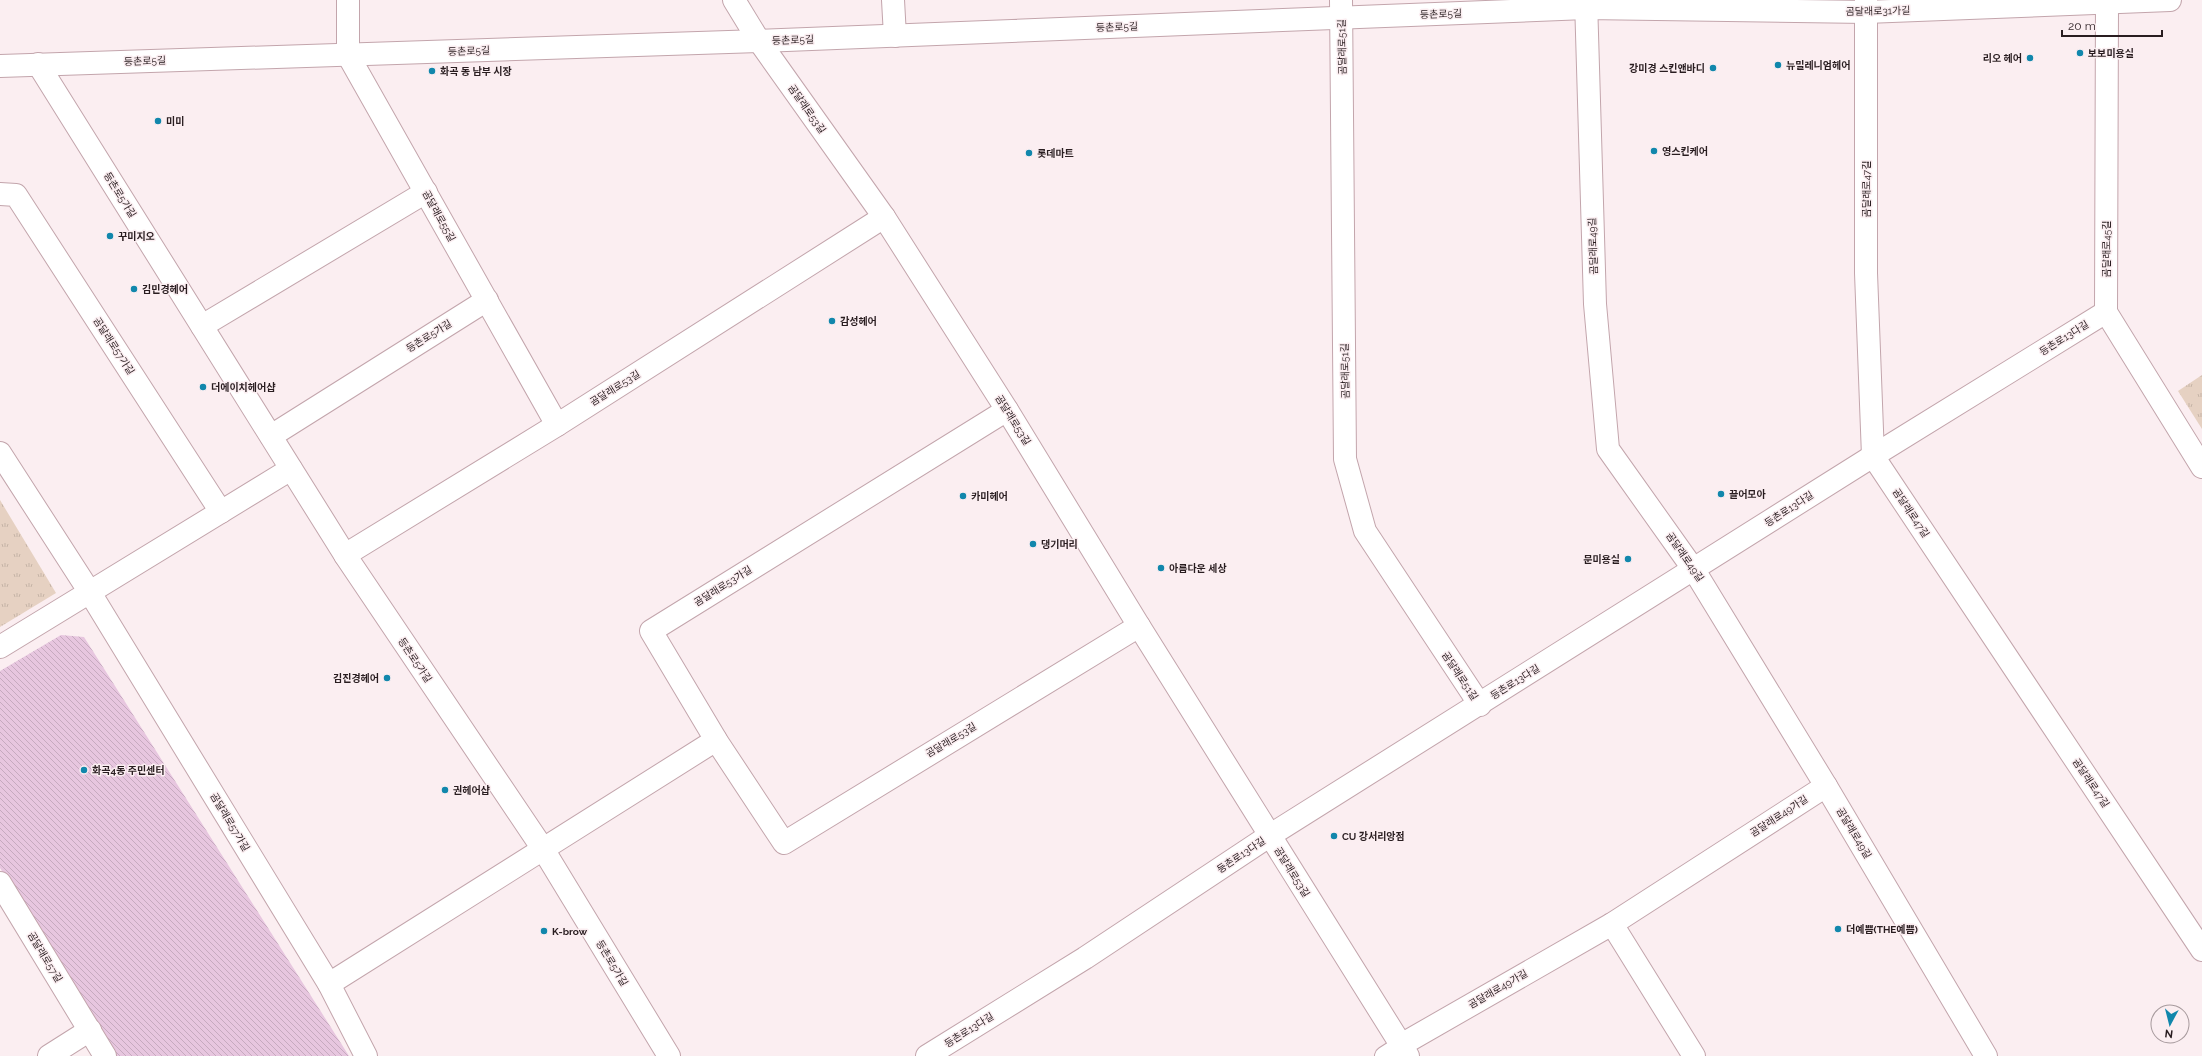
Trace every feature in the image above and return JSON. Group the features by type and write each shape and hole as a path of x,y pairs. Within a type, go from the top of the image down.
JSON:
{"street":[{"name":"곰달래로55길","path":"348,0 348,55 558,425"},
{"name":"곰달래로53길","path":"734,0 759,42 884,217 1007,410 1270,836 1398,1052"},
{"path":"893,0 895,36"},
{"name":"곰달래로31가길","path":"1586,4 1866,6 2170,0"},
{"name":"곰달래로45길","path":"2106,312 2107,2"},
{"name":"등촌로5길","path":"0,66 759,42 895,36 1341,9 1586,4"},
{"name":"곰달래로49길","path":"1586,4 1595,304 1608,449 1694,570 1826,786 1986,1056"},
{"name":"곰달래로47길","path":"1866,6 1866,273 1873,456 2202,950"},
{"name":"곰달래로51길","path":"1341,9 1346,459 1365,531 1480,705"},
{"name":"등촌로5가길","path":"38,64 345,555 543,849 669,1056"},
{"path":"202,326 426,192"},
{"name":"곰달래로57가길","path":"0,194 16,195 221,512"},
{"name":"곰달래로53길","path":"345,555 558,425 884,217"},
{"name":"등촌로5가길","path":"271,436 487,300"},
{"path":"2106,312 2202,467"},
{"name":"등촌로13다길","path":"927,1056 1085,958 1270,836 1873,456 2106,312"},
{"name":"곰달래로53가길","path":"784,842 716,740 651,631 1007,410"},
{"name":"곰달래로57가길","path":"0,453 89,591 329,984 366,1056"},
{"path":"0,647 89,591 291,469"},
{"name":"곰달래로53길","path":"784,842 1139,626"},
{"path":"329,984 716,740"},
{"name":"곰달래로49가길","path":"1398,1052 1612,924 1826,786"},
{"name":"곰달래로57길","path":"0,883 105,1056"},
{"path":"1612,924 1694,1056"},
{"path":"49,1056 90,1030"}],"green space":[{"path":"2202,375 2202,429 2178,391"},
{"path":"0,500 56,593 0,627"}],"building":[{"name":"화곡4동 주민센터","path":"61,635 84,637 349,1056 115,1056 0,868 0,671"}],"place":[{"name":"보보미용실","path":"2080,53"},
{"name":"리오 헤어","path":"2030,58"},
{"name":"뉴밀레니엄헤어","path":"1778,65"},
{"name":"강미경 스킨앤바디","path":"1713,68"},
{"name":"화곡 동 남부 시장","path":"432,71"},
{"name":"미미","path":"158,121"},
{"name":"영스킨케어","path":"1654,151"},
{"name":"롯데마트","path":"1029,153"},
{"name":"꾸미지오","path":"110,236"},
{"name":"김민경헤어","path":"134,289"},
{"name":"감성헤어","path":"832,321"},
{"name":"더에이치헤어샵","path":"203,387"},
{"name":"끌어모아","path":"1721,494"},
{"name":"카미헤어","path":"963,496"},
{"name":"댕기머리","path":"1033,544"},
{"name":"문미용실","path":"1628,559"},
{"name":"아름다운 세상","path":"1161,568"},
{"name":"김진경헤어","path":"387,678"},
{"name":"화곡4동 주민센터","path":"84,770"},
{"name":"권헤어샵","path":"445,790"},
{"name":"CU 강서리앙점","path":"1334,836"},
{"name":"더예쁨(THE예쁨)","path":"1838,929"},
{"name":"K-brow","path":"544,931"}]}
